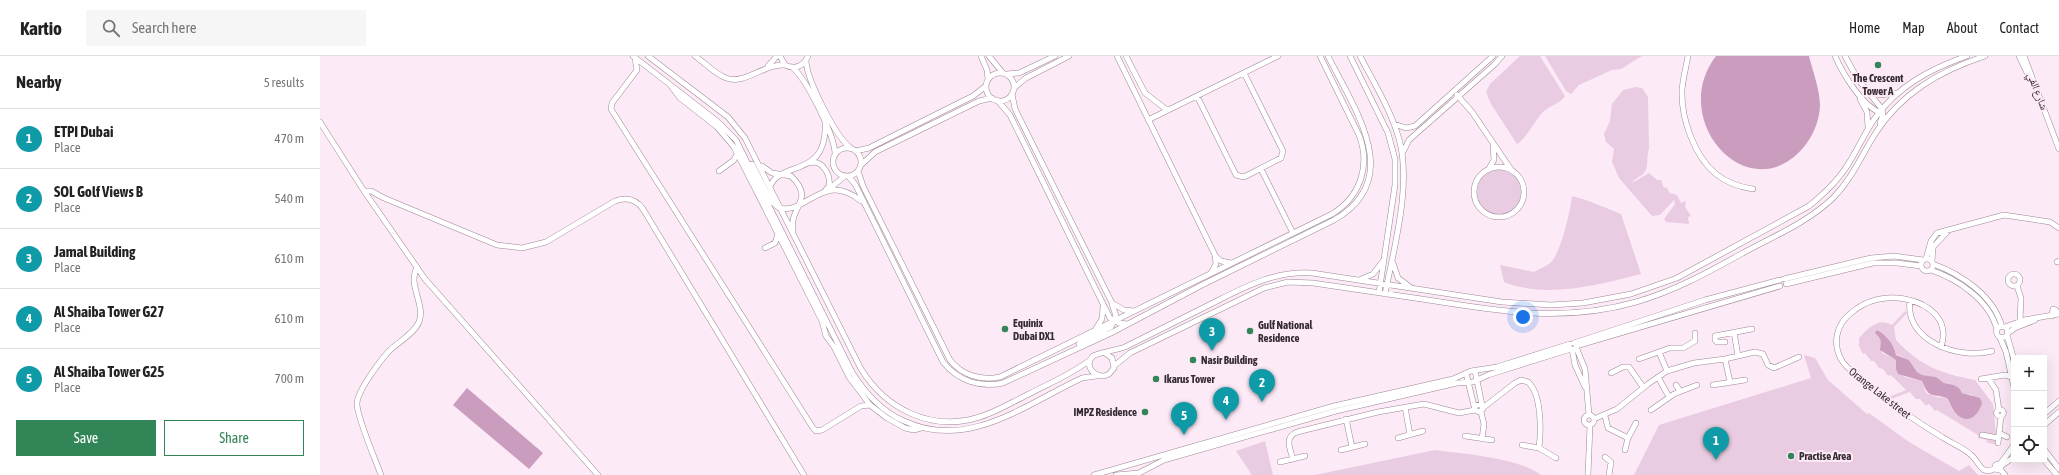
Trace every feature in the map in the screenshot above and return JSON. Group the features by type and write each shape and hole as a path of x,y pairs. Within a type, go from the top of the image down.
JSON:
{"street":[{"path":"648,56 733,122 745,138 760,164 781,209 866,377 885,398 911,414 941,421 958,422 976,418 992,412 1074,371 1096,354 1105,353 1126,346 1240,286 1269,277 1290,273 1312,273 1502,302 1551,305 1599,301 1652,287 1696,268 1809,206 1823,194 1841,174 1868,129 1900,91 1926,73 1967,56"},
{"path":"695,56 722,76 732,80 744,78 768,66 777,56"},
{"path":"780,56 785,65"},
{"path":"981,56 987,70 987,92 1010,115 1110,318 1120,324 1128,324"},
{"path":"990,56 995,65 1012,79 1015,109 1112,303 1116,314 1115,321 1109,328 1061,355"},
{"path":"988,79 994,74 1019,73 1055,56"},
{"path":"740,152 749,157 774,205 781,209 792,208 834,186 846,176 858,171 861,165 875,152 979,101 1007,99 1026,78 1069,56"},
{"path":"1116,56 1215,255 1216,264 1210,274"},
{"path":"1126,56 1145,93 1167,110"},
{"path":"1148,120 1278,56"},
{"path":"858,171 863,186 944,352 952,363 960,370 982,378 1000,377 1332,214 1348,203 1359,186 1364,167 1362,141 1320,56"},
{"path":"792,67 804,81 833,140 835,154 833,161 834,168 855,184 938,354 953,372 969,382 993,385 1012,379 1128,324 1334,220 1351,208 1360,198 1370,173 1372,159 1366,133 1328,56"},
{"path":"1350,56 1364,90 1386,134 1395,159 1396,177 1380,284 1382,293"},
{"path":"1360,56 1394,124 1403,155 1404,185 1387,285 1382,293"},
{"path":"1394,124 1406,128 1414,126 1493,56"},
{"path":"1403,155 1405,146 1409,140 1502,56"},
{"path":"1688,56 1682,89 1682,98 1687,122 1695,144 1706,164 1716,174 1735,185 1753,189"},
{"path":"1835,56 1868,112 1868,129"},
{"path":"1845,56 1881,112"},
{"path":"1952,62 1955,56"},
{"path":"1114,366 1130,353 1280,284 1301,282 1382,293 1529,317 1566,316 1608,309 1663,293 1702,276 1768,243 1798,226 1824,206 1840,190 1853,173 1875,134 1894,109 1912,92 1928,80 1954,67 1985,56"},
{"path":"2019,56 2030,78 2036,86"},
{"name":"شارع الفي","path":"2024,56 2059,149"},
{"path":"634,57 722,125 740,152 768,203 810,292 823,324 826,336 834,347 853,383 863,397 870,405 887,418 909,429 921,428 947,431 974,428 996,420 1082,378 1106,376 1112,372 1114,366 1112,358 1105,353"},
{"path":"634,57 637,70"},
{"path":"768,66 800,66 807,58"},
{"path":"807,58 809,78 838,135 856,151 861,159 861,165"},
{"path":"651,69 642,68 637,70 612,103 611,108 813,428 816,431 822,430 861,406 870,405"},
{"path":"1197,96 1236,175 1242,177 1261,168 1281,158 1283,151 1244,73"},
{"path":"856,151 869,148 973,96 986,86"},
{"path":"1855,89 1881,112"},
{"path":"1865,89 1880,95 1892,94 1900,91"},
{"path":"1453,92 1469,108 1491,140 1512,171 1523,184 1523,201 1512,214 1495,217 1481,209 1475,199 1477,182 1488,170 1495,156 1491,140"},
{"path":"1881,112 1894,109"},
{"path":"1875,134 1881,112"},
{"path":"320,122 364,191 433,289 598,475"},
{"path":"768,203 770,186 775,178 806,164 817,155 823,146 825,123"},
{"path":"835,154 842,149 851,148"},
{"path":"719,171 734,160 740,152"},
{"path":"740,152 743,162 778,234 856,379 870,398 885,410 902,420 921,428"},
{"path":"734,160 743,162"},
{"path":"806,164 816,162 823,166 830,183 823,192"},
{"path":"760,164 770,172 785,174 794,179 802,195 801,203 793,216 794,235"},
{"path":"1261,168 1293,233"},
{"path":"1488,170 1503,168 1512,171"},
{"path":"364,191 371,191 384,198 492,243 516,248 534,246 546,242 615,201 625,199 636,202 644,209 804,475"},
{"path":"823,192 843,191 853,194 864,202"},
{"path":"1921,266 1939,231 1949,230 2001,215 2050,222 2059,229"},
{"path":"1934,245 1949,230"},
{"path":"775,243 778,234"},
{"path":"1932,265 1931,251 1936,238"},
{"path":"766,248 775,243 784,245"},
{"path":"1215,255 1224,262 1232,263"},
{"path":"1392,256 1396,276 1413,289"},
{"path":"1094,475 1334,406 1448,380 1466,373 1497,367 1573,346 1782,282 1871,258 1894,256 1924,260 1932,265 1954,273 1978,292 1998,315 2001,328 2007,334 2013,355"},
{"path":"1358,280 1374,273 1384,258"},
{"path":"1782,282 1873,264 1897,263 1921,266 1925,271 1932,265"},
{"path":"381,475 358,413 357,401 359,394 385,355 415,328 420,321 420,309 414,276 417,268"},
{"path":"2017,286 2021,298 2022,321"},
{"name":"Orange Lake street","path":"1941,347 1943,330 1938,317 1926,306 1910,300 1894,298 1877,299 1866,303 1852,312 1841,324 1837,334 1836,344 1841,359 1847,367 1888,400 1930,430 1969,453 1982,469 1989,471 1999,467"},
{"path":"1910,300 1911,314 1917,326 1926,336 1941,347 1963,354 1981,354 1992,351"},
{"path":"1112,303 1124,310 1135,311"},
{"path":"1093,332 1102,319 1103,304"},
{"path":"2011,372 2000,338 1997,334 2001,328 2022,321 2047,317 2053,309 2056,310 2058,314"},
{"path":"2000,338 2022,321"},
{"path":"1724,342 1717,342 1715,337 1718,334 1752,329"},
{"path":"1734,332 1738,356"},
{"path":"1639,359 1670,348 1681,348 1693,343 1696,339 1695,333"},
{"path":"1573,346 1576,368 1586,388"},
{"path":"1573,346 1584,365 1589,415 1594,419"},
{"path":"1116,475 1143,473 1164,460 1336,411 1450,385 1477,381 1488,375 1573,346"},
{"path":"1659,352 1667,371"},
{"path":"1588,475 1590,425 1594,419 1605,416 1617,409 1667,371 1694,363 1725,359 1758,352 1764,356 1768,365 1774,368 1799,357"},
{"path":"1091,359 1091,370 1096,376"},
{"path":"1725,359 1730,382"},
{"path":"1576,368 1581,369 1584,365"},
{"path":"1990,378 2005,371 2010,366"},
{"path":"1611,373 1623,367 1629,367 1643,388"},
{"path":"1475,371 1484,426 1482,439"},
{"path":"1466,373 1472,391 1475,408"},
{"path":"1981,380 2005,375 2011,377"},
{"path":"1658,377 1669,397"},
{"path":"1990,378 1996,390 1999,410 2004,412 2001,416 1998,438"},
{"path":"1293,459 1288,442 1292,434 1346,419 1405,407 1427,404 1459,413 1475,408 1482,408 1521,380 1528,382 1535,394 1540,417 1539,448"},
{"path":"1712,385 1745,380"},
{"path":"1676,385 1680,391"},
{"path":"1651,410 1680,391 1697,385"},
{"path":"1473,398 1477,399 1480,396"},
{"path":"861,406 863,397"},
{"path":"2047,411 2059,401"},
{"path":"1405,407 1410,435"},
{"path":"885,410 887,418"},
{"path":"2047,422 2059,412"},
{"path":"1589,415 1584,421 1590,425"},
{"path":"1605,416 1608,428 1628,438"},
{"path":"1346,419 1352,447"},
{"path":"1625,450 1628,438 1636,423"},
{"path":"1398,438 1423,431"},
{"path":"1982,435 1998,438 2007,437"},
{"path":"1465,436 1492,440"},
{"path":"1341,450 1365,444"},
{"path":"1522,445 1539,448 1556,458"},
{"path":"1999,467 2011,450"},
{"path":"2047,453 2059,469"},
{"path":"1280,462 1305,456"},
{"path":"1605,457 1611,462 1613,469 1609,475"},
{"path":"1999,467 2011,459"},
{"path":"1139,461 1143,466 1143,473"},
{"path":"1133,463 1135,474"},
{"path":"2047,463 2057,475"},
{"path":"1999,467 2005,475"}],"shaded area":[{"path":"1520,56 1540,56 1565,96 1563,99 1543,112 1524,138 1517,144 1491,104 1486,92 1490,84"},
{"path":"1545,56 1642,56 1621,69 1612,70 1579,85 1571,94 1566,91"},
{"path":"1716,56 1809,56 1819,94 1820,106 1817,123 1813,134 1803,148 1781,165 1759,169 1738,163 1720,150 1707,130 1701,106 1703,81"},
{"path":"1636,87 1642,88 1648,97 1649,149 1646,171 1632,183 1649,173 1657,180 1661,180 1664,188 1666,187 1670,193 1677,195 1681,203 1686,201 1685,207 1691,216 1688,217 1689,224 1666,222 1664,219 1675,204 1674,200 1660,215 1652,216 1619,178 1612,162 1614,149 1606,142 1604,134 1610,121 1612,104 1623,90"},
{"path":"1495,170 1503,170 1515,176 1521,188 1521,196 1515,208 1503,214 1495,214 1483,208 1477,196 1477,188 1483,176"},
{"path":"1572,196 1621,214 1641,274 1590,286 1554,290 1520,287 1504,282 1500,265 1534,272 1552,262 1562,238"},
{"path":"1905,311 1907,313 1894,327 1896,340 1905,349 1931,367 1975,380 1993,404 1997,445 1986,442 1987,440 1978,438 1978,435 1937,410 1935,411 1929,404 1926,406 1920,399 1916,399 1910,392 1891,399 1889,397 1906,390 1891,375 1888,376 1874,361 1871,361 1865,353 1863,354 1859,346 1859,338 1870,327 1878,323 1883,322 1892,325","holes":["1880,337 1892,345 1896,354 1909,360 1917,372 1922,375 1936,377 1944,383 1954,385 1962,393 1973,395 1953,411 1947,398 1937,397 1926,393 1922,381 1905,377 1896,369 1897,360 1882,353"]},
{"path":"1877,330 1889,340 1896,355 1909,360 1917,372 1922,375 1936,377 1944,383 1954,385 1959,388 1962,393 1980,398 1982,403 1975,416 1967,419 1959,416 1947,398 1929,393 1924,387 1922,381 1898,374 1896,369 1896,360 1880,350 1881,345 1879,337 1875,333"},
{"path":"1804,355 1815,358 1828,380 1867,414 1869,413 1909,442 1959,471 1969,465 1978,475 1634,475 1659,425 1811,378"},
{"path":"467,388 543,453 529,469 453,405"},
{"path":"1265,441 1273,475 1252,475 1236,451"},
{"path":"1435,450 1476,455 1520,464 1541,475 1315,475"}],"place":[{"name":"The Crescent Tower A","path":"1878,65"},
{"name":"Equinix Dubai DX1","path":"1005,329"},
{"name":"Gulf National Residence","path":"1250,331"},
{"name":"Jamal Building","path":"1212,351"},
{"name":"Nasir Building","path":"1193,360"},
{"name":"Ikarus Tower","path":"1156,379"},
{"name":"SOL Golf Views B","path":"1262,402"},
{"name":"IMPZ Residence","path":"1145,412"},
{"name":"Al Shaiba Tower G27","path":"1226,420"},
{"name":"Al Shaiba Tower G25","path":"1184,435"},
{"name":"Practise Area","path":"1791,456"},
{"name":"ETPI Dubai","path":"1716,460"}]}
